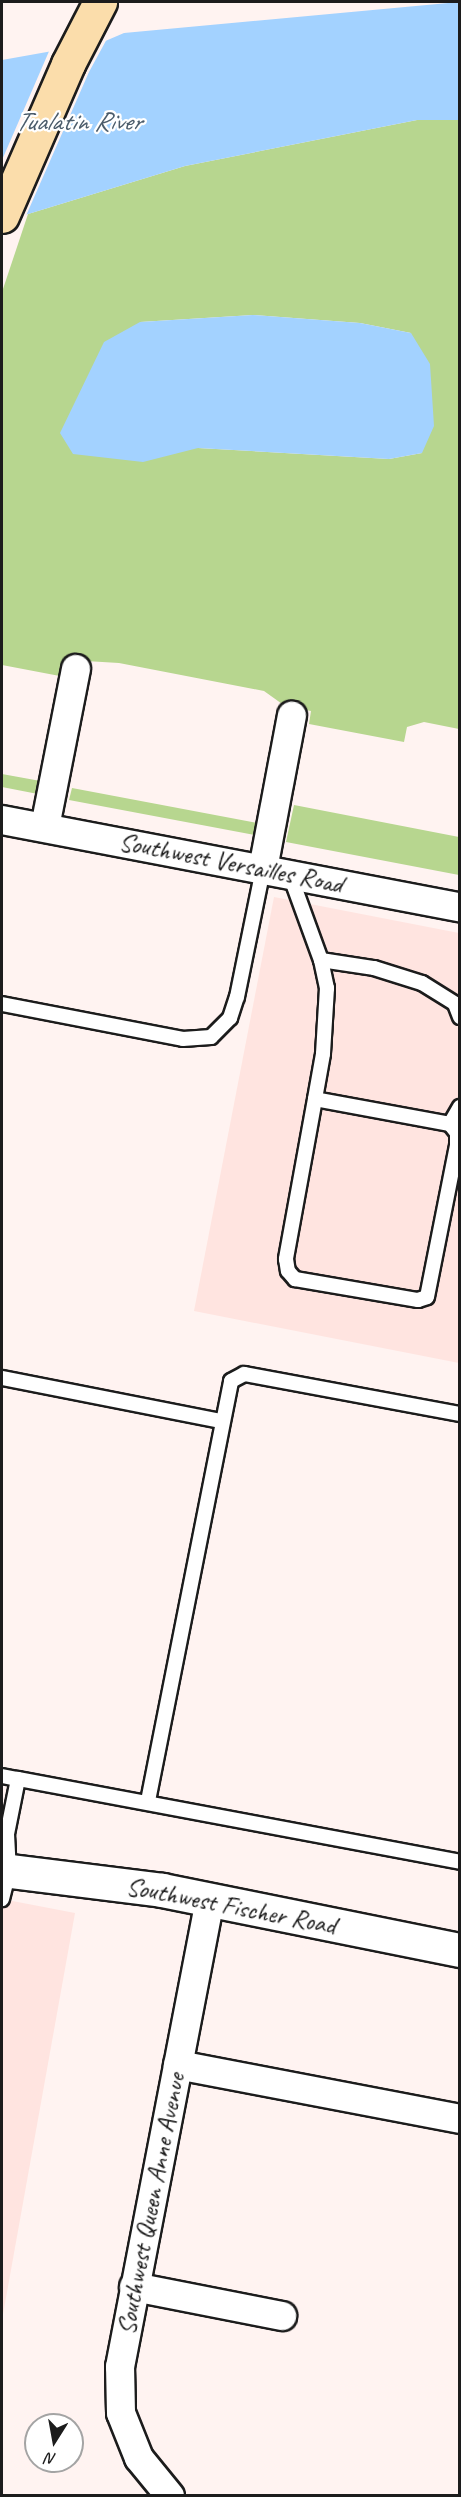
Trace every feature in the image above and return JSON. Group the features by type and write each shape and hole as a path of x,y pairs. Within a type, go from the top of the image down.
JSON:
{"highway":[{"path":"2,216 39,126 100,2"}],"street":[{"path":"45,827 76,669"},
{"path":"277,872 292,716"},
{"name":"Southwest Versailles Road","path":"2,820 459,907"},
{"name":"Southwest Fischer Road","path":"4,1880 162,1890 459,1950"},
{"name":"Southwest Queen Anne Avenue","path":"170,2496 139,2458 121,2413 120,2367 210,1900"},
{"path":"178,2065 459,2119"},
{"path":"134,2287 282,2316"}],"lane":[{"path":"277,872 321,960 327,988 323,1054 286,1259 288,1271 295,1279 418,1300 427,1296 457,1146 456,1133 450,1124 315,1099"},
{"path":"2,1004 183,1039 211,1037 230,1018 277,872"},
{"path":"321,960 374,968 423,983 455,1004 459,1017"},
{"path":"450,1124 459,1107"},
{"path":"148,1801 221,1421 231,1381 244,1374 459,1414"},
{"path":"2,1378 221,1421"},
{"path":"2,1776 148,1801 459,1862"},
{"path":"4,1880 7,1834 18,1779"}],"shaded area":[{"path":"274,897 459,933 459,1363 194,1311"},
{"path":"2,1899 75,1913 2,2320"}],"green space":[{"path":"417,120 459,120 459,729 424,722 407,727 404,742 309,724 311,711 285,706 264,691 119,663 69,660 65,677 2,665 2,292 28,214 185,166","holes":["253,315 360,323 411,333 422,453 389,459 198,448 140,322"]},
{"path":"2,774 46,782 43,795 2,787"},
{"path":"72,788 262,824 260,836 69,800"},
{"path":"294,805 459,837 459,875 286,842"}],"water":[{"name":"Tualatin River","path":"459,2 459,120 417,120 185,166 2,222 2,60 103,42 124,33"},
{"path":"253,315 360,323 411,333 430,364 434,426 422,453 389,459 198,448 143,462 73,454 60,433 104,342 140,322"}],"pier":[{"path":"108,37 89,72 25,218 2,225 2,160 50,49"}]}
